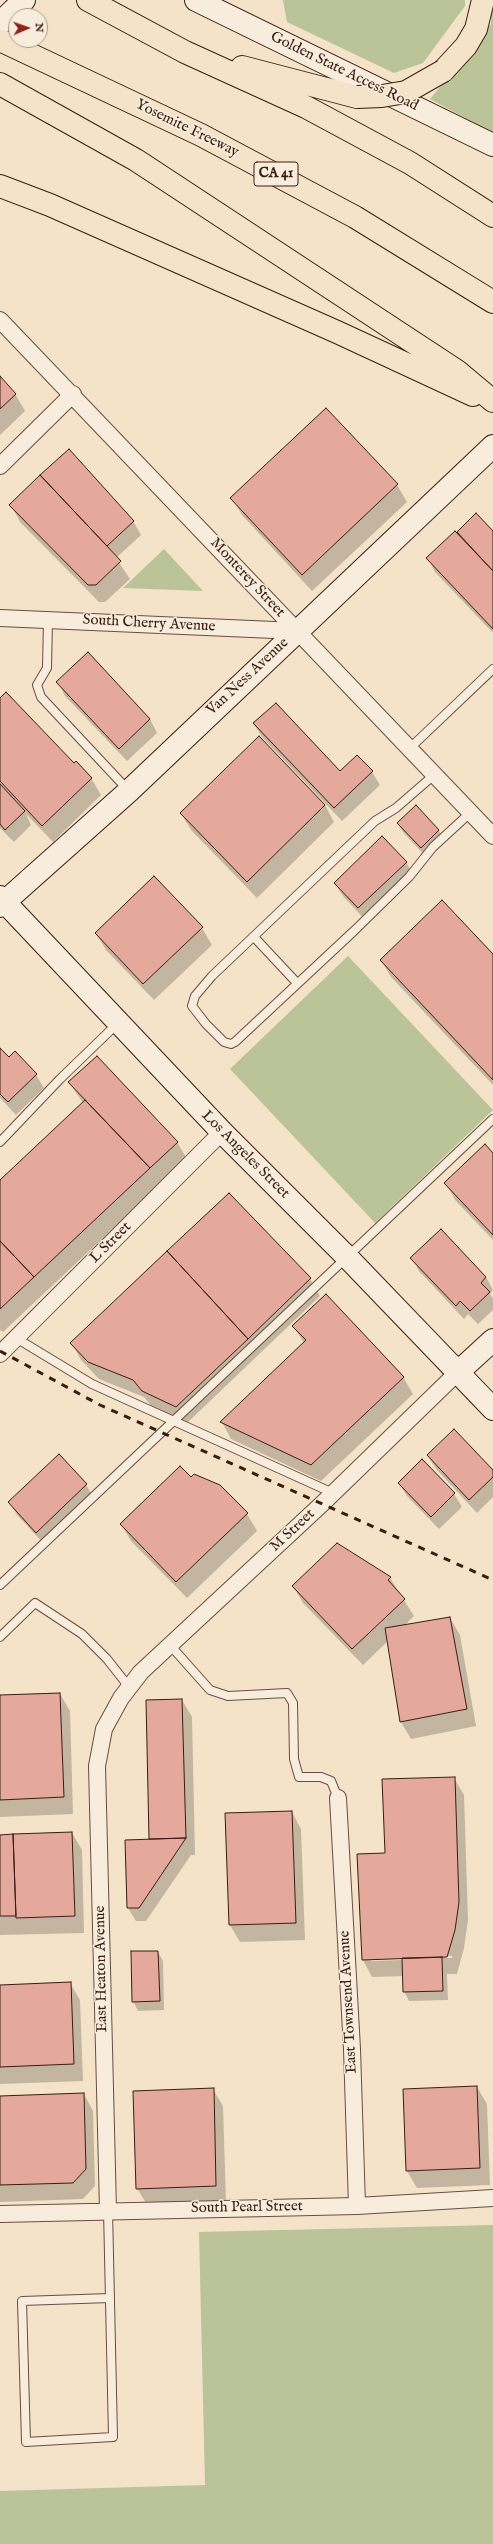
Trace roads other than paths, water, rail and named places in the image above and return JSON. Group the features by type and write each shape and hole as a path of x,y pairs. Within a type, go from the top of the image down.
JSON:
{"highway":[{"path":"88,0 185,52 306,108 410,163 493,203"},
{"path":"185,52 357,97 402,93 423,84 443,71 466,46 476,29 483,0"},
{"name":"Yosemite Freeway","path":"0,40 201,135 348,213 493,302"},
{"path":"9,90 136,160 457,371 493,401"},
{"path":"410,163 493,216"},
{"path":"0,186 50,205 337,332 493,404"}],"street":[{"path":"0,23 24,0"},
{"name":"Golden State Access Road","path":"201,1 493,145"},
{"name":"Monterey Street","path":"0,320 73,394 493,836"},
{"path":"0,466 73,394"},
{"name":"Van Ness Avenue","path":"1,902 129,790 493,446"},
{"name":"South Cherry Avenue","path":"0,618 297,631"},
{"name":"Los Angeles Street","path":"1,902 222,1132 347,1257 493,1410"},
{"name":"L Street","path":"0,1354 222,1132"},
{"name":"M Street","path":"104,1730 121,1698 141,1672 333,1493 493,1340"},
{"name":"East Heaton Avenue","path":"104,1730 97,1766 108,2210"},
{"name":"East Townsend Avenue","path":"338,1798 352,2049 357,2206"},
{"name":"South Pearl Street","path":"0,2214 108,2210 357,2206 493,2198"}],"lane":[{"path":"48,619 48,668 39,679 37,685 41,697 129,790"},
{"path":"410,748 493,669"},
{"path":"434,775 396,808 375,821 195,996 192,1006 206,1024 224,1042 231,1044 355,930 409,877 433,847 470,812"},
{"path":"254,937 297,983"},
{"path":"0,1142 60,1078 118,1023"},
{"path":"0,1585 493,1119"},
{"path":"16,1338 92,1384 333,1493"},
{"path":"0,1637 35,1603 82,1634 107,1659 129,1687"},
{"path":"170,1646 210,1690 228,1696 287,1693 293,1703 294,1759 299,1777 321,1777 331,1781 338,1798"},
{"path":"108,2210 110,2298 113,2437 26,2442 22,2301 110,2298"}],"railway":[{"path":"0,1351 100,1405 493,1580"}]}
